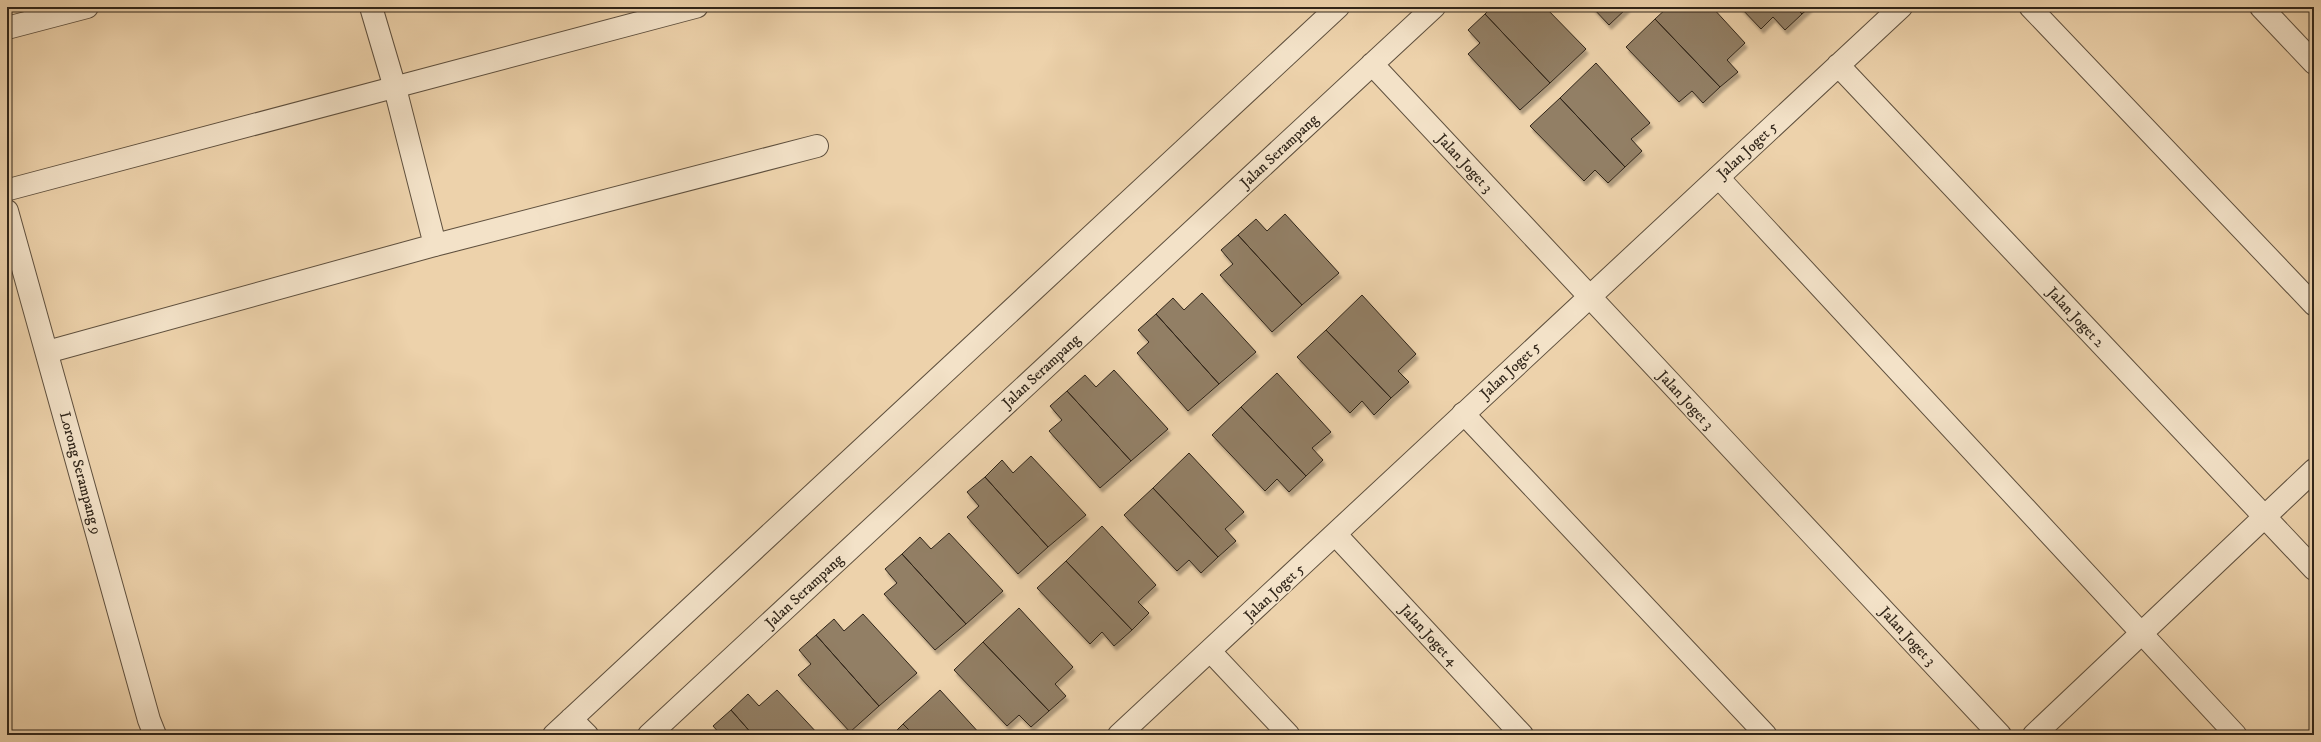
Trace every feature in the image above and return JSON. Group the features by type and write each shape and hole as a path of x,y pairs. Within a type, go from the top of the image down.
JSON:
{"street":[{"path":"7,28 87,7"},
{"path":"371,7 395,88 435,245"},
{"path":"554,735 1338,7"},
{"name":"Jalan Serampang","path":"649,735 1434,7"},
{"name":"Jalan Joget 5","path":"1119,735 1336,535 1463,413 1901,7"},
{"path":"2261,7 2314,64"},
{"name":"Jalan Joget 3","path":"1372,64 2000,735"},
{"name":"Jalan Joget 2","path":"1838,65 2314,569"},
{"path":"47,352 435,245 817,146"},
{"name":"Lorong Serampang 9","path":"7,211 149,720 155,735"},
{"path":"2034,735 2141,632 2265,518 2314,470"},
{"name":"Jalan Joget 4","path":"1336,535 1522,735"},
{"path":"571,719 587,735"}],"lane":[{"path":"7,190 697,7"},
{"path":"2030,7 2314,305"},
{"path":"1718,177 2236,735"},
{"path":"1463,413 1766,735"},
{"path":"1210,651 1289,735"}],"building":[{"path":"1492,7 1510,7 1513,10 1515,7 1545,7 1586,49 1550,83 1485,14"},
{"path":"1592,7 1628,7 1609,25"},
{"path":"1668,7 1712,7 1745,43 1727,60 1738,72 1720,87 1655,19"},
{"path":"1740,7 1795,7 1802,14 1785,30 1773,17 1761,29"},
{"path":"1795,7 1810,7 1802,14"},
{"path":"1485,14 1550,83 1520,110 1468,54 1480,43 1468,30"},
{"path":"1655,19 1720,87 1703,103 1692,91 1679,102 1626,47"},
{"path":"1596,63 1650,123 1631,139 1642,151 1625,167 1560,98"},
{"path":"1560,98 1625,167 1608,183 1595,170 1584,181 1530,126"},
{"path":"1285,214 1339,273 1302,305 1238,235 1256,219 1267,231"},
{"path":"1238,235 1302,305 1272,332 1220,275 1233,264 1221,250"},
{"path":"1202,293 1256,352 1219,384 1156,314 1173,298 1184,310"},
{"path":"1362,295 1416,354 1398,371 1409,382 1391,398 1326,330"},
{"path":"1156,314 1219,384 1188,411 1137,353 1149,342 1138,330"},
{"path":"1326,330 1391,398 1374,415 1362,401 1350,413 1297,357"},
{"path":"1114,370 1168,429 1131,461 1067,391 1085,375 1096,387"},
{"path":"1277,373 1331,432 1312,448 1323,460 1306,476 1241,407"},
{"path":"1067,391 1131,461 1100,488 1049,431 1062,420 1050,406"},
{"path":"1241,407 1306,476 1289,492 1277,479 1265,491 1212,435"},
{"path":"1189,453 1244,512 1225,529 1236,541 1218,557 1153,488"},
{"path":"1031,456 1086,515 1048,547 985,477 1002,460 1013,473"},
{"path":"985,477 1048,547 1018,574 967,517 979,506 967,492"},
{"path":"1153,488 1218,557 1201,573 1189,560 1177,571 1124,515"},
{"path":"1102,526 1156,585 1138,602 1149,613 1132,630 1066,561"},
{"path":"949,533 1003,591 966,624 902,554 920,537 931,549"},
{"path":"902,554 966,624 935,650 884,594 897,583 885,569"},
{"path":"1066,561 1132,630 1114,646 1102,632 1090,644 1037,588"},
{"path":"1019,608 1073,667 1055,684 1066,696 1049,711 983,642"},
{"path":"863,614 917,673 879,706 816,635 834,619 844,631"},
{"path":"816,635 879,706 850,732 798,675 811,664 799,650"},
{"path":"983,642 1049,711 1031,727 1019,715 1007,726 954,670"},
{"path":"777,690 819,735 753,735 731,710 748,694 759,706"},
{"path":"940,690 981,735 914,735 903,724"},
{"path":"731,710 753,735 721,735 713,726"},
{"path":"903,724 914,735 892,735"}]}
